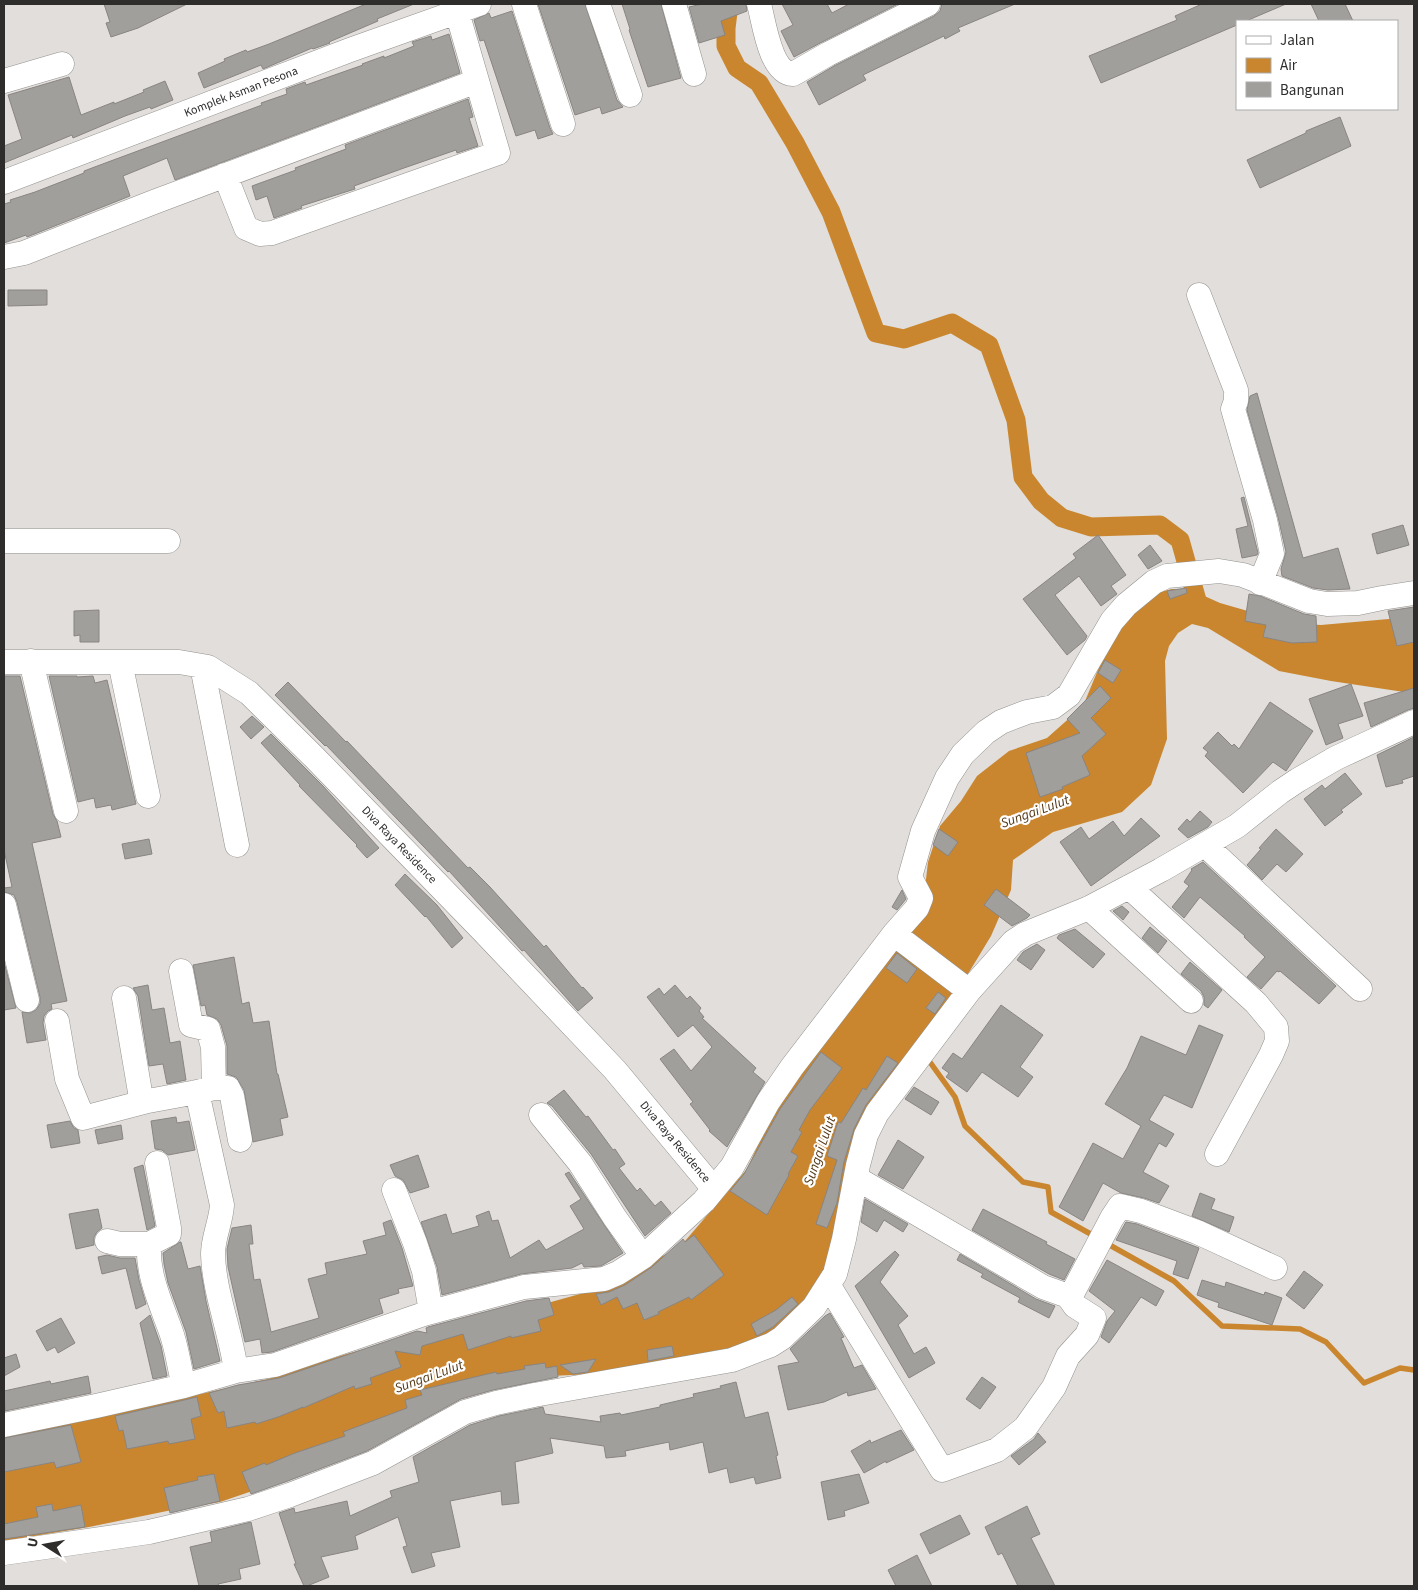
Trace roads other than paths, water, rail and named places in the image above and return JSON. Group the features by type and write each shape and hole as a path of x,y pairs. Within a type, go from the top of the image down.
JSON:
{"street":[{"path":"524,4 563,124"},
{"path":"598,4 630,95"},
{"path":"674,4 694,74"},
{"path":"759,4 776,62 782,71 787,74 793,74 828,54 928,4"},
{"path":"225,176 246,228 260,234 272,233 498,153 478,81 468,8"},
{"name":"Komplek Asman Pesona","path":"4,182 341,54 468,8"},
{"path":"4,82 62,64"},
{"path":"4,257 24,253 478,81"},
{"path":"1199,295 1236,390 1236,401 1233,409 1265,520 1272,554 1260,583"},
{"path":"4,541 168,540"},
{"path":"4,1425 184,1386 236,1371 275,1365 431,1312 524,1286 604,1279 618,1273 643,1257 704,1201 732,1168 768,1102 792,1067 917,908 921,898 910,877 923,831 947,778 963,754 986,732 1001,722 1027,712 1053,708 1069,695 1112,621 1121,610 1154,582 1167,576 1208,571 1243,575 1260,583 1326,604 1358,603 1414,593"},
{"path":"31,661 66,811"},
{"name":"Diva Raya Residence","path":"4,662 179,662 208,667 249,693 321,764 615,1070 714,1189"},
{"path":"120,662 148,796"},
{"path":"202,666 238,845"},
{"path":"4,1553 149,1532 248,1509 290,1495 373,1462 465,1412 496,1403 732,1360 771,1346 814,1307 835,1274 866,1135 873,1121 914,1062 933,1040 967,989 1013,942 1025,934 1089,908 1129,887 1237,826 1280,792 1336,758 1414,722"},
{"path":"1205,845 1360,989"},
{"path":"1129,887 1256,1003 1276,1027 1277,1040 1271,1054 1217,1154"},
{"path":"4,905 27,1000"},
{"path":"1089,908 1191,1001"},
{"path":"896,935 967,989"},
{"path":"181,971 191,1025 208,1029 213,1047 206,1090 222,1205 222,1217 216,1234 213,1254 236,1371"},
{"path":"124,998 141,1098 148,1101"},
{"path":"57,1021 66,1079 83,1118 148,1101 206,1090 228,1088 232,1096 240,1140"},
{"path":"541,1115 580,1163 615,1218 643,1257"},
{"path":"108,1232 145,1243 169,1234 157,1163"},
{"path":"829,1286 942,1470 997,1450 1025,1428 1054,1387 1068,1356 1087,1335 1094,1318 1075,1306 1068,1296 1043,1287 856,1178"},
{"path":"394,1190 424,1271 431,1312"},
{"path":"1068,1296 1073,1292 1120,1206 1142,1211 1197,1232 1275,1268"},
{"path":"145,1243 160,1306 171,1331 184,1386"}],"water":[{"name":"Sungai Lulut","path":"1172,589 1191,590 1220,603 1289,623 1321,625 1414,615 1414,688 1404,692 1279,671 1208,628 1192,624 1178,633 1169,646 1165,661 1167,739 1151,785 1122,812 1053,832 1013,860 1011,890 991,936 937,1025 875,1098 832,1256 813,1296 771,1332 726,1354 593,1374 528,1377 491,1383 309,1472 220,1502 4,1541 4,1438 30,1429 114,1413 268,1379 394,1341 462,1327 587,1292 679,1248 747,1169 787,1082 923,905 928,862 940,826 961,801 977,776 1009,751 1047,738 1083,706 1110,641 1130,613 1156,593"}],"waterway":[{"path":"729,4 726,46 737,68 759,83 795,143 831,212 876,333 904,339 952,323 989,345 1016,420 1023,477 1041,501 1062,518 1091,527 1160,525 1180,540 1200,611"},
{"path":"927,1058 955,1097 965,1126 1023,1182 1048,1187 1051,1212 1096,1237"},
{"path":"1106,1243 1174,1281 1222,1326 1300,1329 1326,1342 1364,1383 1400,1368 1414,1370"}]}
